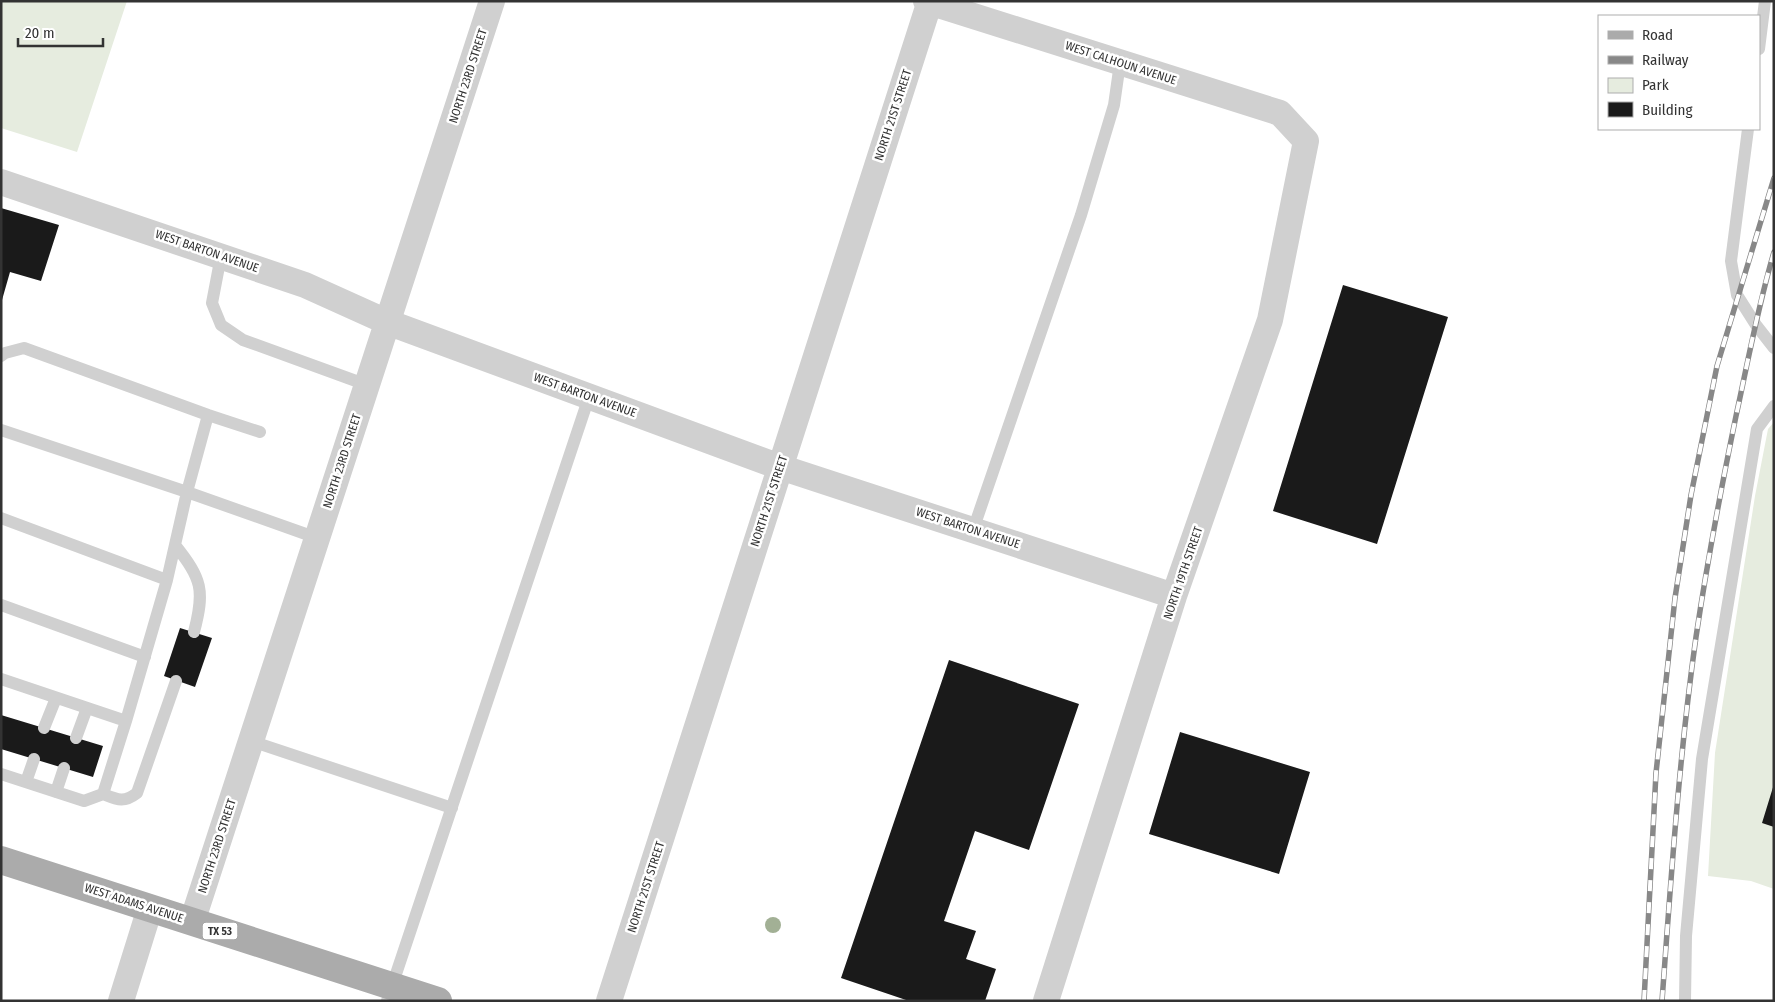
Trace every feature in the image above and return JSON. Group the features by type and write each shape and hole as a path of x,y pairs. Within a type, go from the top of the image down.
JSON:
{"main road":[{"name":"WEST ADAMS AVENUE","path":"1,860 192,922 390,993 438,1001"}],"street":[{"name":"NORTH 23RD STREET","path":"192,922 492,1"},
{"name":"WEST CALHOUN AVENUE","path":"929,2 1280,114 1306,142"},
{"name":"NORTH 21ST STREET","path":"609,1001 929,2"},
{"name":"NORTH 19TH STREET","path":"1046,1001 1174,596 1270,320 1306,142"},
{"name":"WEST BARTON AVENUE","path":"1,182 305,285 388,322 780,467 1174,596"},
{"path":"120,1001 150,908"}],"lane":[{"path":"1760,41 1765,1"},
{"path":"974,530 1081,215 1114,105 1120,63"},
{"path":"1748,130 1731,261 1737,295 1756,325 1774,348"},
{"path":"221,256 212,303 220,324 243,340 367,385"},
{"path":"1,356 5,353 24,348 260,432"},
{"path":"390,993 590,397"},
{"path":"1684,1001 1686,936 1702,759 1757,429 1774,406"},
{"path":"103,794 167,580 187,492 208,415"},
{"path":"1,430 317,538"},
{"path":"1,518 167,580"},
{"path":"175,545 197,577 200,603 194,632"},
{"path":"1,605 145,657"},
{"path":"1,774 84,801 103,794 118,800 130,799 137,793 176,681"},
{"path":"2,683 126,720"},
{"path":"44,728 56,698"},
{"path":"76,738 87,708"},
{"path":"251,741 452,808"},
{"path":"26,782 34,759"},
{"path":"56,792 64,768"}],"green space":[{"path":"1,1 127,1 77,152 1,128"},
{"path":"1774,422 1774,889 1751,881 1708,876 1715,753 1755,496 1768,429"}],"building":[{"path":"1,208 59,225 41,281 10,272 2,300"},
{"path":"1343,285 1448,317 1377,544 1273,511"},
{"path":"180,628 212,638 195,687 164,676"},
{"path":"949,660 1079,704 1029,850 975,831 944,921 976,931 966,959 996,969 985,1001 909,1001 841,978"},
{"path":"1,715 103,746 93,777 1,749"},
{"path":"1180,732 1310,772 1279,874 1149,834"},
{"path":"1774,784 1774,827 1762,823"}],"railway":[{"path":"1644,1001 1656,773 1675,598 1691,495 1717,366 1774,178"},
{"path":"1662,1001 1680,773 1696,637 1730,443 1758,313 1774,252"}]}
